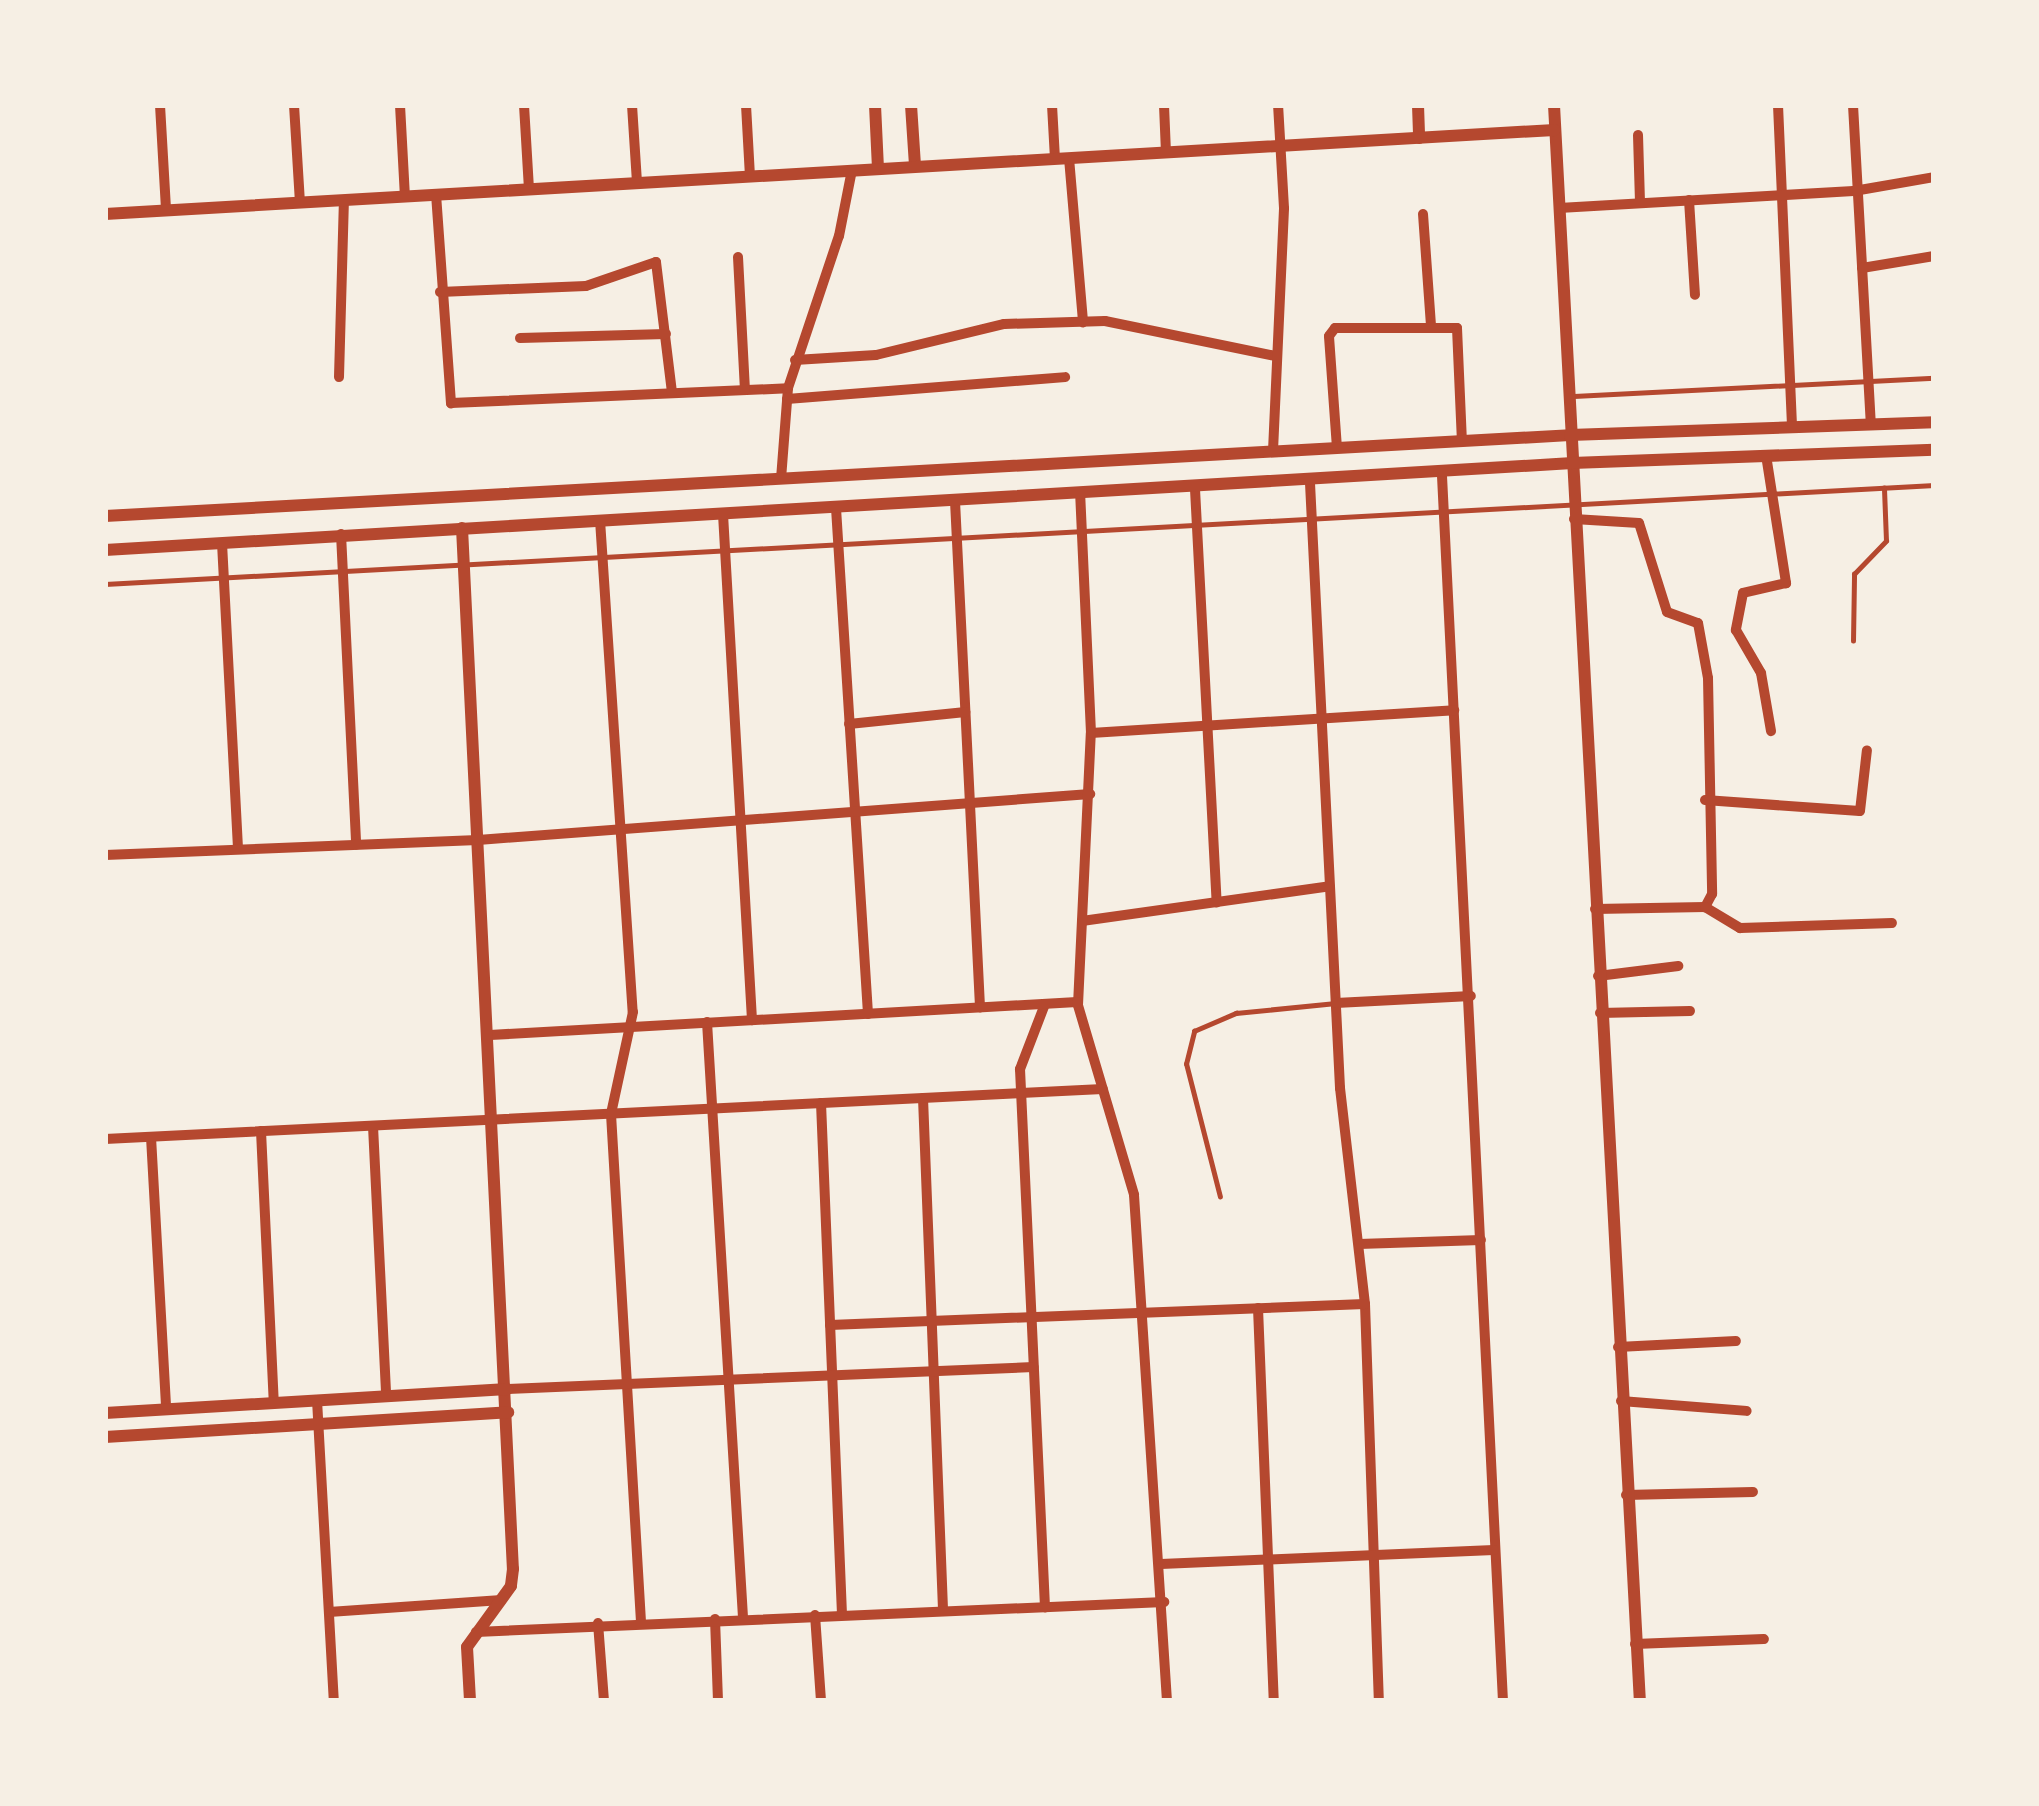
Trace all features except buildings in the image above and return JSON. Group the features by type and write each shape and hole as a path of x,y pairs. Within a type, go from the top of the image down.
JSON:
{"street":[{"path":"160,105 166,210"},
{"path":"294,105 301,202"},
{"path":"400,105 405,196"},
{"path":"524,105 529,189"},
{"path":"632,105 637,183"},
{"path":"746,105 750,177"},
{"path":"875,105 878,169"},
{"path":"911,105 915,166"},
{"path":"1052,105 1083,322"},
{"path":"1163,105 1166,153"},
{"path":"1274,451 1278,105"},
{"path":"1418,105 1419,138"},
{"path":"1554,105 1640,1701"},
{"path":"1778,105 1792,427"},
{"path":"1852,105 1871,424"},
{"path":"105,214 1556,130"},
{"path":"1637,135 1640,203"},
{"path":"781,479 787,394 839,236 852,170"},
{"path":"1559,208 1854,191 1934,178"},
{"path":"436,194 451,403 745,390 787,394 1065,376"},
{"path":"339,376 344,200"},
{"path":"1689,200 1695,296"},
{"path":"1423,214 1431,326"},
{"path":"1862,268 1934,256"},
{"path":"738,257 745,390"},
{"path":"440,292 586,286 652,261 660,268 672,393"},
{"path":"795,360 876,355 1004,324 1083,322 1143,326 1209,349 1275,356"},
{"path":"1337,448 1331,330 1431,326 1460,334 1462,441"},
{"path":"520,338 666,334"},
{"path":"105,516 1570,435 1934,422"},
{"path":"105,550 1442,476 1572,463 1934,450"},
{"path":"1766,455 1785,587 1743,593 1736,631 1761,673 1771,731"},
{"path":"1442,476 1503,1701"},
{"path":"1310,483 1336,1003 1365,1304 1379,1701"},
{"path":"1195,489 1217,902"},
{"path":"1080,495 1091,734 1078,1005 1134,1195 1146,1312 1167,1701"},
{"path":"955,502 980,1007"},
{"path":"836,508 868,1014"},
{"path":"723,514 752,1020"},
{"path":"1574,519 1639,523 1667,612 1697,622 1708,678 1705,800 1713,882 1705,907"},
{"path":"600,520 633,1027 611,1114 641,1622"},
{"path":"462,528 514,1569 502,1600 472,1633 470,1701"},
{"path":"341,534 356,845"},
{"path":"222,543 238,850"},
{"path":"1091,734 1454,710"},
{"path":"849,724 965,712"},
{"path":"1705,800 1860,811 1867,750"},
{"path":"105,854 478,840 854,808 1090,794"},
{"path":"1082,921 1330,886"},
{"path":"1594,909 1705,907 1740,928 1892,923"},
{"path":"1598,976 1678,966"},
{"path":"1336,1003 1471,996"},
{"path":"1045,1004 1023,1047 1021,1093 1045,1607"},
{"path":"490,1035 1078,1005"},
{"path":"1600,1013 1690,1010"},
{"path":"707,1022 743,1618"},
{"path":"105,1139 1103,1089"},
{"path":"923,1098 943,1610"},
{"path":"821,1103 842,1614"},
{"path":"373,1126 386,1396"},
{"path":"261,1131 274,1402"},
{"path":"151,1137 166,1409"},
{"path":"1359,1244 1481,1240"},
{"path":"830,1325 1365,1304"},
{"path":"1258,1308 1274,1701"},
{"path":"1618,1347 1736,1342"},
{"path":"105,1413 730,1375 1034,1367"},
{"path":"317,1400 334,1701"},
{"path":"1621,1400 1747,1411"},
{"path":"105,1436 508,1412"},
{"path":"1626,1495 1753,1492"},
{"path":"1162,1564 1495,1550"},
{"path":"329,1612 502,1600"},
{"path":"472,1633 598,1623 1164,1603"},
{"path":"815,1615 821,1701"},
{"path":"715,1619 718,1701"},
{"path":"598,1623 604,1701"},
{"path":"1635,1645 1764,1639"}],"lane":[{"path":"1568,396 1934,378"},
{"path":"105,584 725,553 1081,526 1934,485"},
{"path":"1853,641 1854,574 1886,541 1884,488"},
{"path":"1220,1197 1186,1064 1194,1031 1236,1012 1336,1003"}]}
